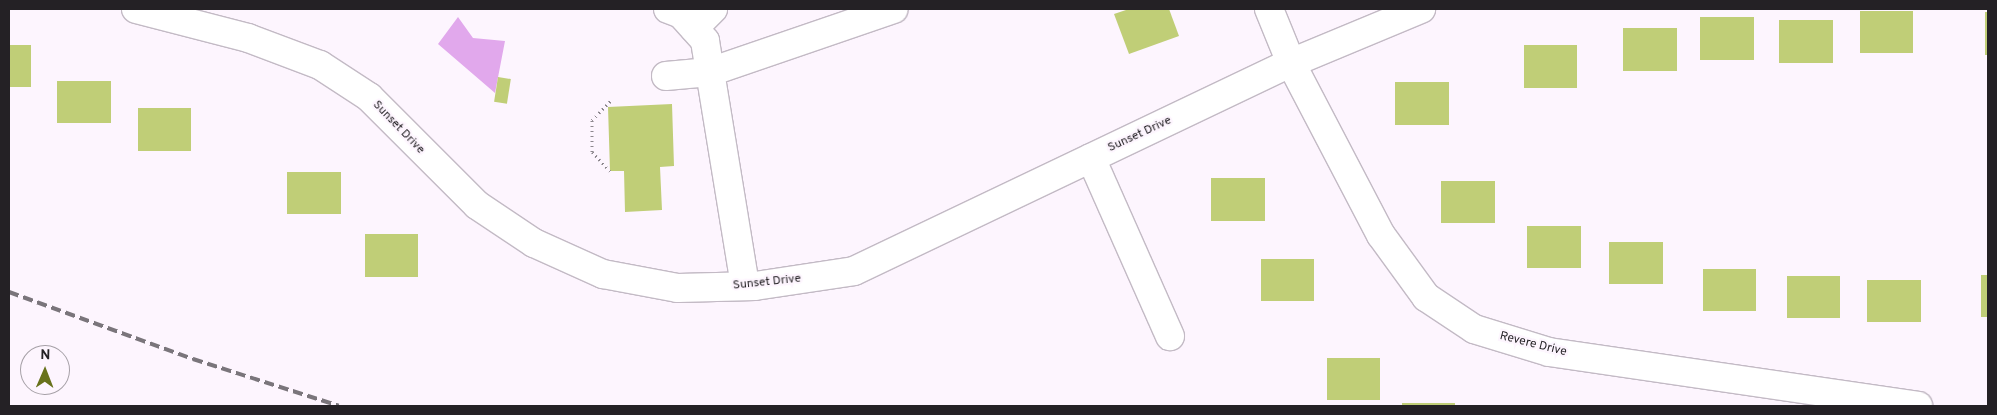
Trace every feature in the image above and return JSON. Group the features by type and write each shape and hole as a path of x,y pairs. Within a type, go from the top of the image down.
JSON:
{"street":[{"name":"Sunset Drive","path":"136,9 248,38 320,65 368,97 477,205 534,243 603,274 678,288 745,286 854,271 1290,63 1421,9"},
{"path":"668,9 681,14 705,41 745,286"},
{"path":"694,28 713,9"},
{"path":"666,76 710,72 894,9"},
{"name":"Revere Drive","path":"1269,9 1290,63 1380,235 1426,297 1474,329 1548,352 1918,406"},
{"path":"1091,158 1170,336"}],"path":[{"path":"610,171 592,152 592,120 611,100"}],"shaded area":[{"path":"458,17 473,38 505,41 495,93 438,44"}],"building":[{"path":"1129,9 1169,9 1179,36 1129,54 1114,14"},
{"path":"1860,11 1913,11 1913,53 1860,53"},
{"path":"1985,12 1988,12 1988,55 1985,55"},
{"path":"1700,17 1754,17 1754,60 1700,60"},
{"path":"1779,20 1833,20 1833,63 1779,63"},
{"path":"1623,28 1677,28 1677,71 1623,71"},
{"path":"9,45 31,45 31,87 9,87"},
{"path":"1524,45 1577,45 1577,88 1524,88"},
{"path":"498,77 511,79 507,104 494,102"},
{"path":"57,81 111,81 111,123 57,123"},
{"path":"1395,82 1449,82 1449,125 1395,125"},
{"path":"672,104 674,166 660,167 662,210 625,212 624,171 610,171 608,107"},
{"path":"138,108 191,108 191,151 138,151"},
{"path":"287,172 341,172 341,214 287,214"},
{"path":"1211,178 1265,178 1265,221 1211,221"},
{"path":"1441,181 1495,181 1495,223 1441,223"},
{"path":"1527,226 1581,226 1581,268 1527,268"},
{"path":"365,234 418,234 418,277 365,277"},
{"path":"1609,242 1663,242 1663,284 1609,284"},
{"path":"1261,259 1314,259 1314,301 1261,301"},
{"path":"1703,269 1756,269 1756,311 1703,311"},
{"path":"1981,275 1988,275 1988,317 1981,317"},
{"path":"1787,276 1840,276 1840,318 1787,318"},
{"path":"1867,280 1921,280 1921,322 1867,322"},
{"path":"1327,358 1380,358 1380,400 1327,400"},
{"path":"1402,403 1455,403 1455,406 1402,406"}],"railway":[{"path":"9,292 193,359 339,406"}]}
